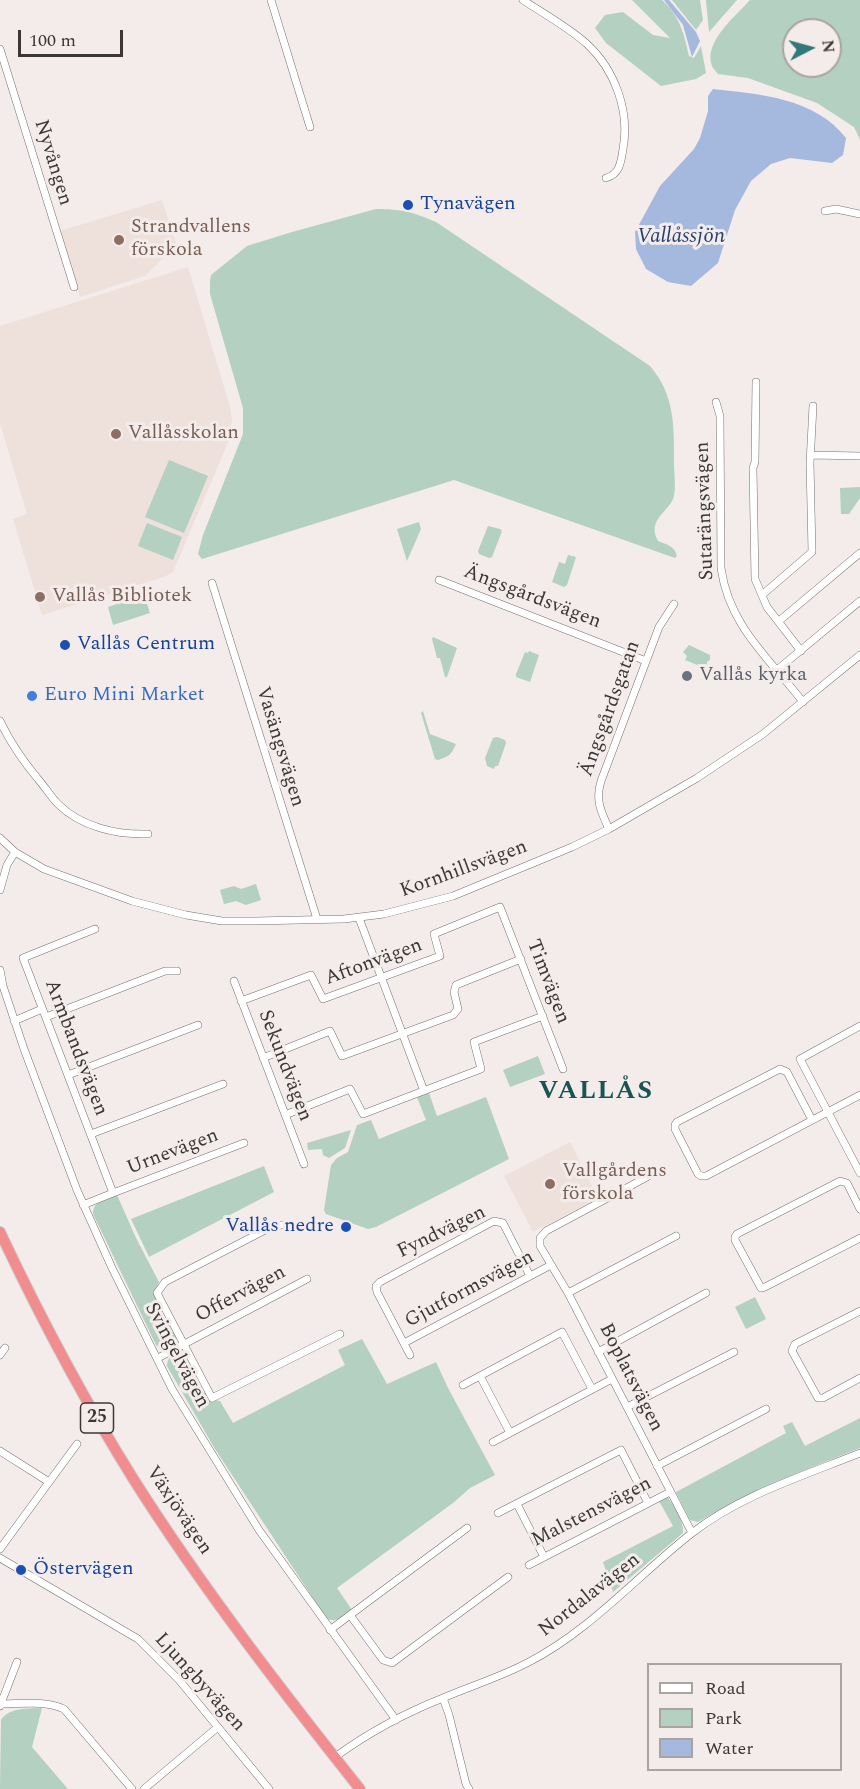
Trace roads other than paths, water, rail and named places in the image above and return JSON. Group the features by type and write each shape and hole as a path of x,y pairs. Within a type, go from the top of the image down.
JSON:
{"highway":[{"name":"Växjövägen","path":"0,1232 30,1296 71,1372 135,1481 212,1594 360,1789"}],"street":[{"path":"271,0 310,127"},
{"path":"522,0 585,42 600,58 613,80 624,119 624,143 619,168 614,175 606,178"},
{"name":"Nyvången","path":"0,49 74,287"},
{"path":"825,211 836,209 860,214"},
{"path":"756,382 753,468 755,579 767,607 801,651"},
{"name":"Sutarängsvägen","path":"716,402 720,416 721,568 724,586 741,625 803,702"},
{"path":"762,595 812,552 810,463 813,406"},
{"path":"812,455 860,456"},
{"path":"779,621 860,553"},
{"name":"Ängsgårdsvägen","path":"439,580 646,660"},
{"name":"Vasängsvägen","path":"212,583 317,920"},
{"path":"777,670 860,600"},
{"name":"Ängsgårdsgatan","path":"609,830 598,803 598,789 659,627 674,604"},
{"name":"Kornhillsvägen","path":"0,838 15,852 44,869 132,902 222,921 359,918 393,912 453,896 609,830 697,778 763,734 859,658"},
{"path":"0,721 18,753 59,805 87,823 117,833 148,834"},
{"path":"0,890 7,865 15,852"},
{"name":"Timvägen","path":"501,907 564,1069"},
{"name":"Aftonvägen","path":"242,1001 311,975 323,999 440,957 434,934 501,907"},
{"path":"359,918 424,1091"},
{"name":"Armbandsvägen","path":"95,929 23,958 113,1193"},
{"path":"263,1058 330,1031 342,1056 453,1015 458,1005 454,992 456,985 521,959"},
{"name":"Svingelvägen","path":"0,970 14,1022 83,1205 172,1389 259,1530 396,1720"},
{"path":"46,1017 165,971 177,971"},
{"name":"Sekundvägen","path":"234,981 304,1164"},
{"path":"14,1022 42,1009"},
{"path":"285,1115 350,1089 363,1114 424,1091 481,1069 474,1042 543,1016"},
{"path":"68,1075 198,1025"},
{"path":"859,1171 800,1059 860,1026"},
{"path":"812,1120 787,1072 780,1069 677,1122 675,1129 701,1176 706,1176 860,1095"},
{"path":"91,1134 223,1084"},
{"name":"Urnevägen","path":"113,1193 244,1143"},
{"name":"Boplatsvägen","path":"647,1177 546,1231 540,1238 540,1246 568,1293 693,1533"},
{"path":"860,1209 847,1183 840,1181 737,1234 735,1240 761,1288 860,1238"},
{"path":"83,1205 113,1193"},
{"name":"Fyndvägen","path":"404,1343 376,1292 376,1286 380,1281 494,1221 503,1223 530,1276"},
{"path":"281,1225 270,1227 162,1284 157,1293 212,1398 340,1334"},
{"path":"568,1293 676,1236"},
{"name":"Gjutformsvägen","path":"404,1343 551,1266"},
{"name":"Offervägen","path":"158,1358 308,1279"},
{"path":"598,1352 706,1293"},
{"path":"860,1311 795,1344 792,1351 819,1398 860,1378"},
{"path":"463,1385 562,1332 592,1389"},
{"path":"404,1343 410,1355"},
{"path":"0,1355 5,1348"},
{"path":"627,1407 734,1352"},
{"path":"480,1376 510,1433"},
{"path":"494,1442 612,1379"},
{"path":"657,1466 765,1408"},
{"path":"0,1549 77,1444"},
{"path":"498,1513 621,1450 648,1503"},
{"path":"0,1451 49,1482"},
{"name":"Nordalavägen","path":"335,1757 396,1720 527,1663 561,1643 693,1533 728,1509 860,1453"},
{"name":"Malstensvägen","path":"528,1564 670,1492"},
{"path":"517,1504 544,1557"},
{"path":"330,1630 467,1528"},
{"name":"Ljungbyvägen","path":"0,1558 138,1639 164,1664 270,1789"},
{"path":"350,1615 383,1660 392,1662 508,1577"},
{"path":"17,1662 0,1705 40,1704 56,1705 64,1709 132,1789"},
{"path":"443,1698 469,1789"},
{"path":"144,1789 218,1727"}],"water":[{"path":"664,0 669,0 696,32 700,41 692,57 683,25"},
{"name":"Vallåssjön","path":"713,89 768,96 803,106 819,114 846,138 843,155 832,163 790,158 771,164 751,181 735,210 718,263 691,286 668,282 646,269 636,249 635,232 660,186 694,149 700,138 708,111 708,96"}],"place":[{"name":"Tynavägen","path":"408,205"},
{"name":"Strandvallens förskola","path":"119,240"},
{"name":"Vallåsskolan","path":"116,434"},
{"name":"Vallås Bibliotek","path":"40,597"},
{"name":"Vallås Centrum","path":"65,645"},
{"name":"Vallås kyrka","path":"687,676"},
{"name":"Euro Mini Market","path":"32,696"},
{"name":"Vallgårdens förskola","path":"550,1184"},
{"name":"Vallås nedre","path":"346,1227"},
{"name":"Östervägen","path":"21,1570"}],"district":[{"name":"VALLÅS","path":"596,1093"}]}
